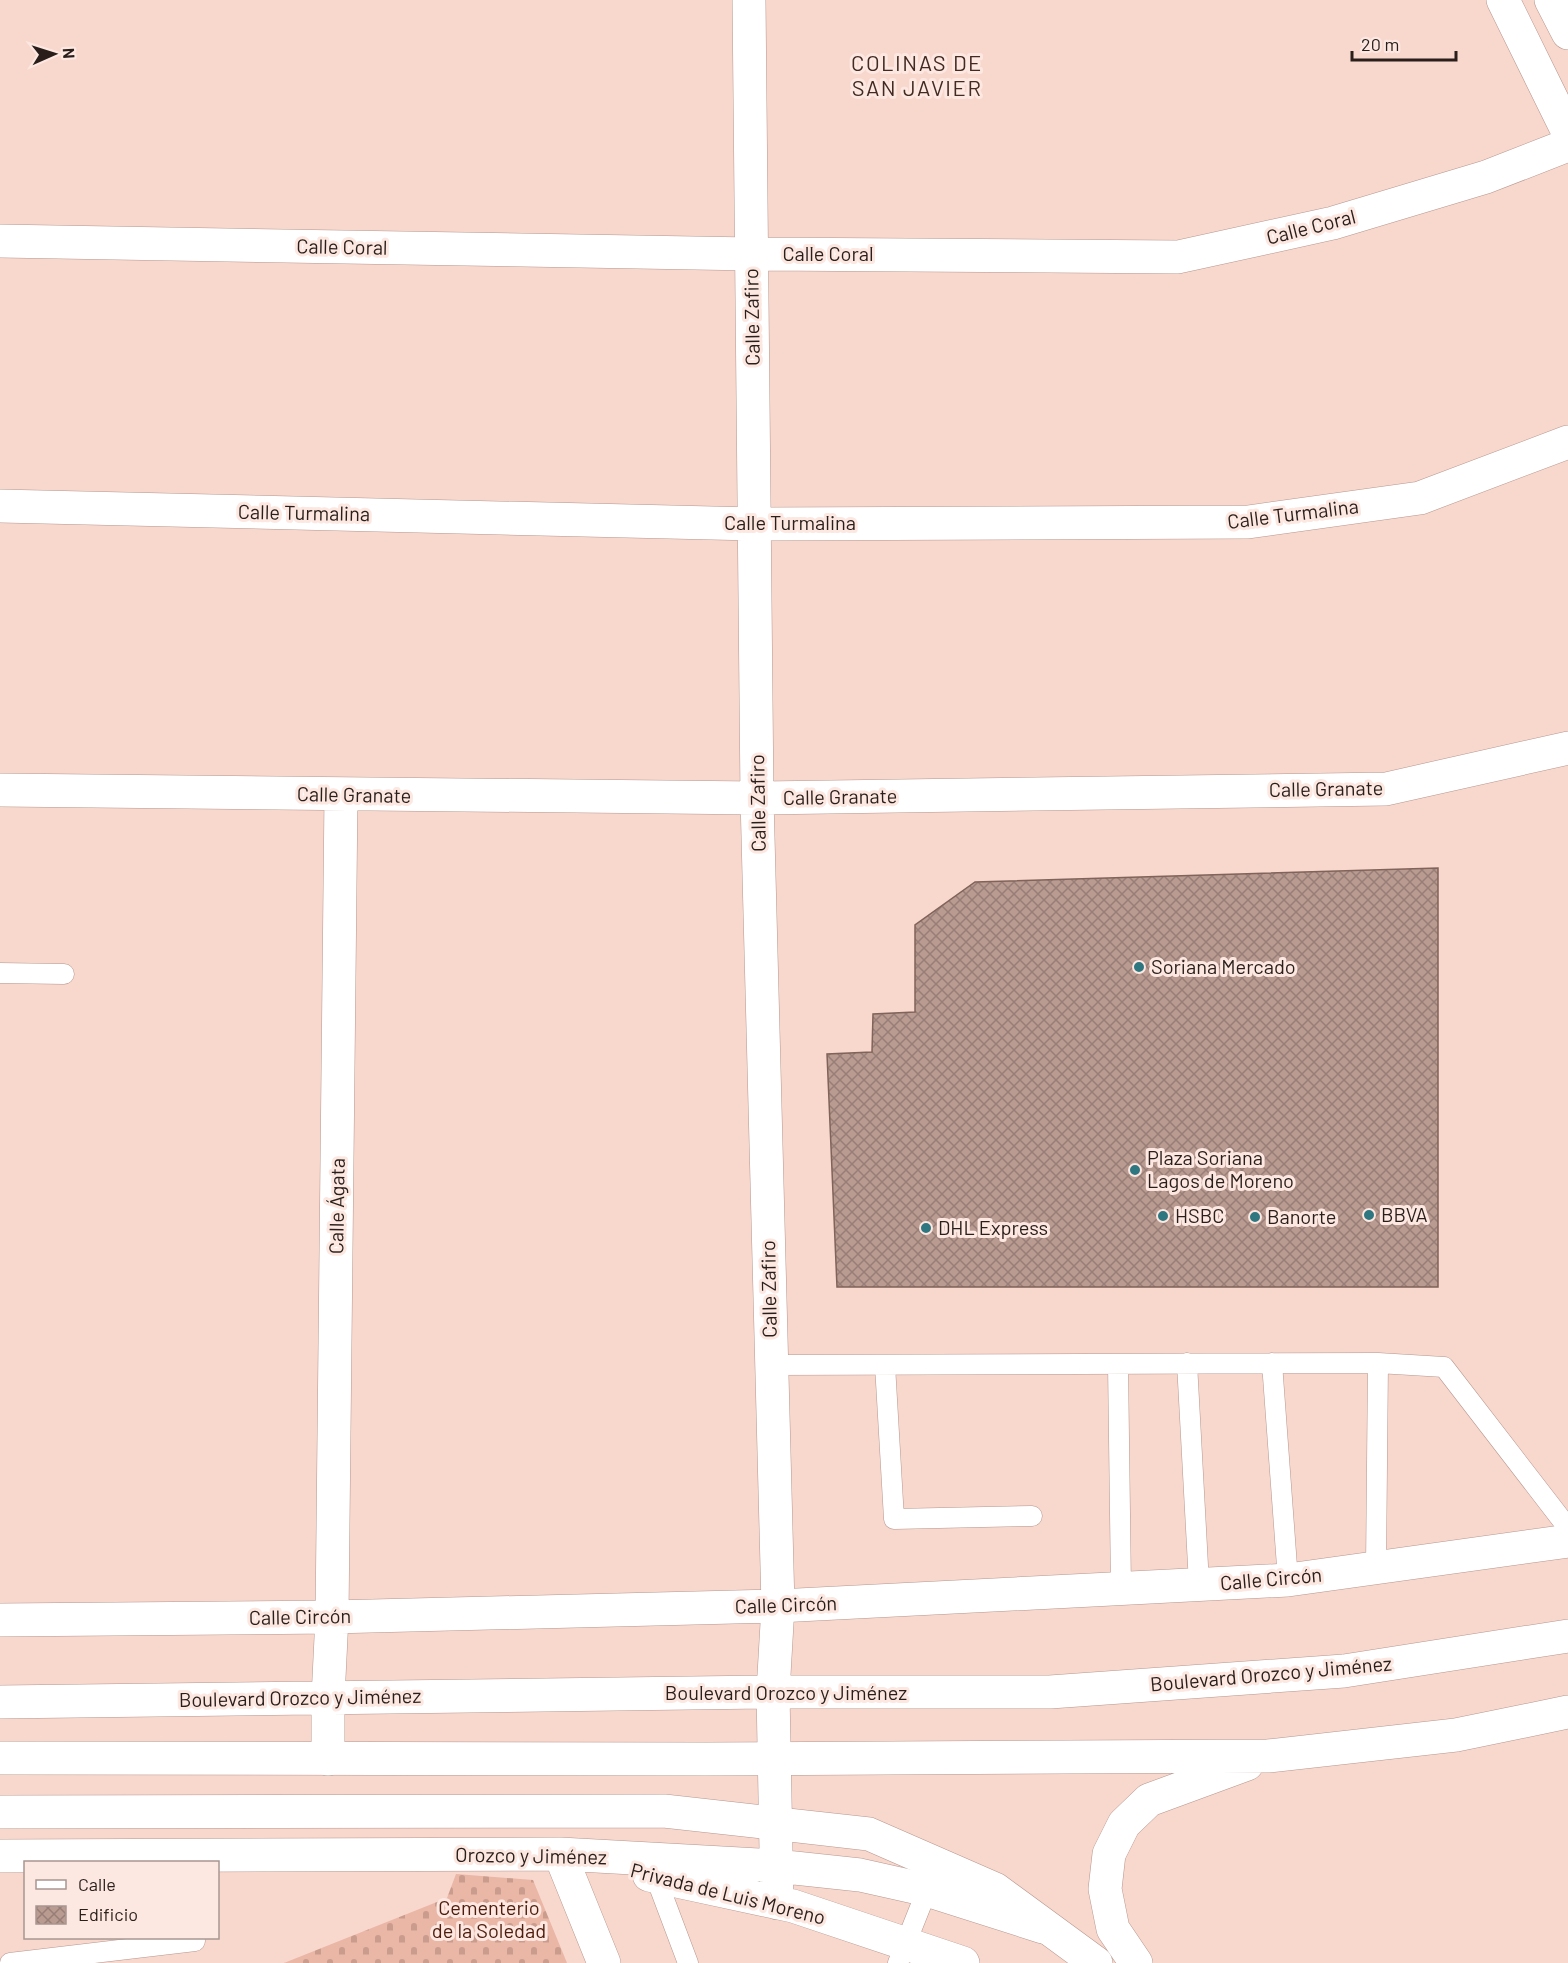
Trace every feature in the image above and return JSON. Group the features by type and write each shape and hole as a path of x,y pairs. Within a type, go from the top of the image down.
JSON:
{"main road":[{"name":"Calle Zafiro","path":"749,0 757,798 777,1606 773,1692 777,1903"},
{"path":"1503,0 1568,132"},
{"path":"1551,0 1568,33"},
{"name":"Calle Coral","path":"0,241 752,254 1178,257 1333,223 1486,177 1568,145"},
{"name":"Calle Turmalina","path":"0,506 754,524 1248,522 1420,498 1568,442"},
{"name":"Calle Granate","path":"0,790 757,798 1386,789 1568,748"},
{"name":"Calle Ágata","path":"328,1759 332,1617 341,795"},
{"name":"Calle Circón","path":"0,1620 332,1617 777,1606 1288,1580 1568,1541"},
{"name":"Boulevard Orozco y Jiménez","path":"0,1702 773,1692 1074,1691 1344,1671 1568,1636"},
{"path":"0,1758 1268,1756 1456,1735 1568,1712"},
{"path":"1136,1963 1113,1929 1105,1889 1109,1854 1124,1824 1149,1800 1268,1756"},
{"path":"0,1812 664,1811 869,1834 995,1889 1096,1963"},
{"path":"560,1854 604,1963"},
{"name":"Orozco y Jiménez","path":"0,1856 560,1854 653,1867 776,1866 860,1875 927,1890 1053,1930"},
{"name":"Privada de Luis Moreno","path":"653,1867 777,1903 902,1954 963,1963"}],"lane":[{"path":"0,973 64,974"},
{"path":"771,1365 1378,1362 1444,1367 1568,1528"},
{"path":"1376,1568 1378,1362"},
{"path":"1187,1363 1199,1584"},
{"path":"1272,1363 1288,1580"},
{"path":"1118,1364 1121,1588"},
{"path":"885,1365 894,1519 1032,1516"},
{"path":"653,1867 688,1963"},
{"path":"902,1954 927,1890"},
{"path":"10,1963 195,1941"}],"green space":[{"name":"Cementerio de la Soledad","path":"456,1874 533,1880 567,1963 284,1963 447,1898"}],"building":[{"name":"Plaza Soriana Lagos de Moreno","path":"1438,868 1438,1287 837,1287 827,1054 872,1052 873,1014 915,1012 915,925 975,882"}],"place":[{"name":"Soriana Mercado","path":"1139,967"},
{"name":"Plaza Soriana Lagos de Moreno","path":"1135,1170"},
{"name":"BBVA","path":"1369,1215"},
{"name":"HSBC","path":"1163,1216"},
{"name":"Banorte","path":"1255,1217"},
{"name":"DHL Express","path":"926,1228"}],"district":[{"name":"COLINAS DE SAN JAVIER","path":"917,76"}]}
